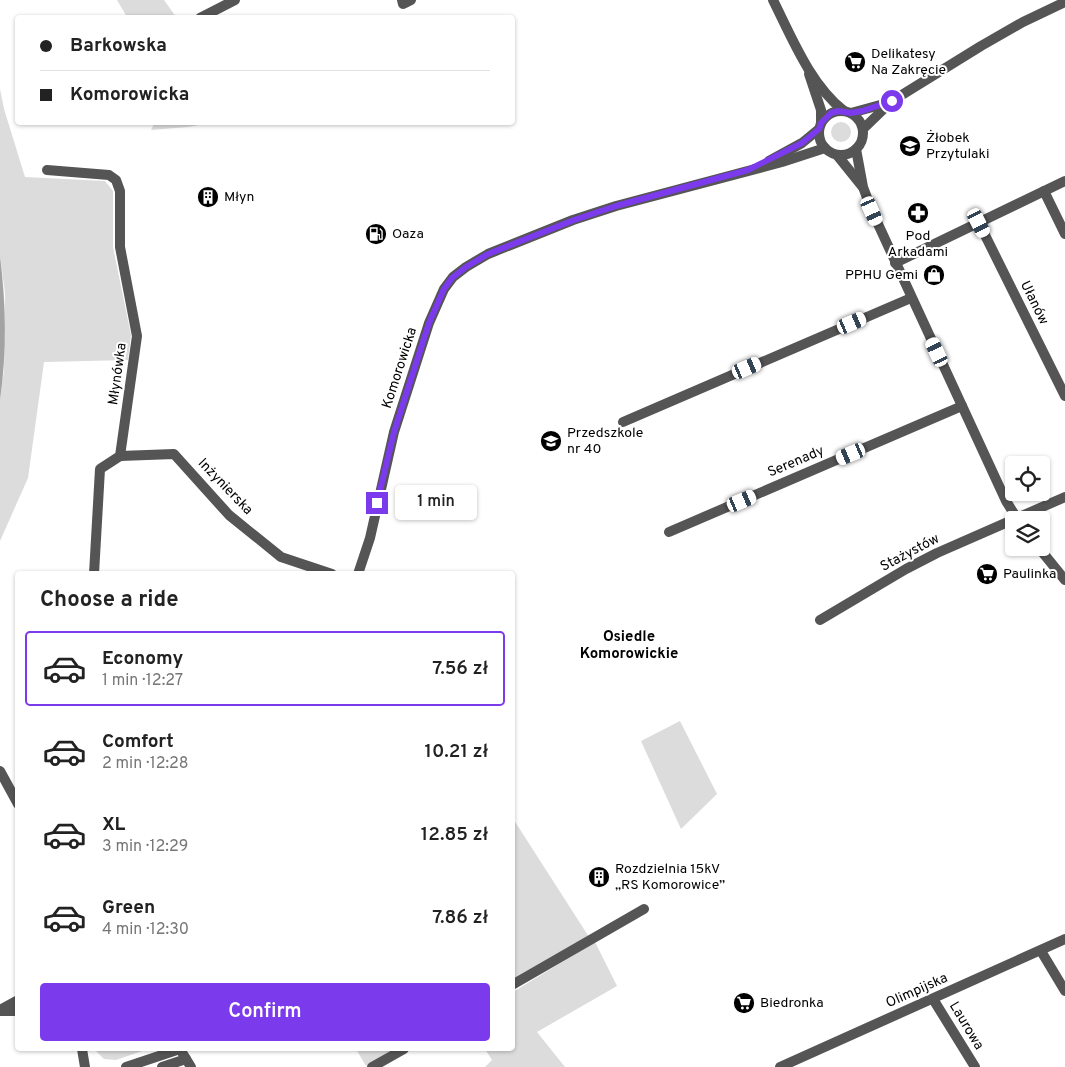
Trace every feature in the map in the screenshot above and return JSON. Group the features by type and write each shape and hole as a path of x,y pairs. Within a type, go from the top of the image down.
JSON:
{"street":[{"path":"206,15 235,0"},
{"path":"402,0 403,4 411,0"},
{"path":"772,0 803,59 826,93 861,123 863,136 856,149 844,155 837,155"},
{"path":"863,130 892,101 981,46 1065,2"},
{"path":"803,59 821,110 819,136 825,148 837,155 863,187"},
{"path":"820,126 831,113 848,112 892,101"},
{"name":"Komorowicka","path":"748,170 802,143 820,126"},
{"name":"Komorowicka","path":"359,571 370,538 394,432 429,323 444,289 452,278 488,254 574,220 616,206 782,162 825,148"},
{"path":"856,149 863,187 895,263 1012,511"},
{"name":"Młynówka","path":"47,170 108,175 116,180 120,191 120,247 138,336 120,456"},
{"path":"895,263 1065,181"},
{"path":"1044,191 1065,234"},
{"name":"Ułanów","path":"979,223 1065,396"},
{"path":"623,422 911,298"},
{"name":"Serenady","path":"668,532 962,406"},
{"name":"Inżynierska","path":"120,456 174,454 229,515 281,557 323,571"},
{"path":"94,571 100,469 120,456"},
{"name":"Stażystów","path":"1034,511 1065,497"},
{"name":"Stażystów","path":"820,620 914,565 1005,524"},
{"path":"1046,556 1065,580"},
{"path":"0,770 15,798"},
{"path":"515,983 644,909"},
{"name":"Olimpijska","path":"780,1067 1065,939"},
{"path":"1040,950 1065,991"},
{"name":"Laurowa","path":"933,999 975,1067"},
{"path":"0,1011 15,1002"},
{"path":"0,1011 15,1011"},
{"path":"82,1051 85,1067"},
{"path":"126,1067 174,1051"},
{"path":"162,1067 188,1063 181,1051"},
{"path":"372,1067 400,1051"}],"shaded area":[{"path":"117,0 164,0 175,15 126,15"},
{"path":"0,89 4,109 25,177 105,181 113,191 113,247 131,335 128,360 44,362 28,478 0,541 0,400 4,370 5,293 0,256"},
{"path":"841,122 848,125 851,132 848,139 841,142 834,139 831,132 834,125"},
{"path":"154,125 200,125 188,127 151,130"},
{"path":"0,256 5,328 0,400"},
{"path":"680,721 717,794 681,829 641,741"},
{"path":"515,822 589,937 515,979"},
{"path":"595,942 617,986 537,1032 565,1067 485,1067 492,1060 486,1051 515,1051 515,991"},
{"path":"96,1051 142,1051 116,1060 104,1059"},
{"path":"357,1051 392,1051 366,1066"}],"place":[{"name":"Delikatesy Na Zakręcie","path":"855,62"},
{"name":"Żłobek Przytulaki","path":"910,146"},
{"name":"Młyn","path":"208,197"},
{"name":"Pod Arkadami","path":"918,213"},
{"name":"Oaza","path":"376,234"},
{"name":"PPHU Gemi","path":"934,275"},
{"name":"Przedszkole nr 40","path":"551,441"},
{"name":"Paulinka","path":"987,574"},
{"name":"Rozdzielnia 15kV „RS Komorowice”","path":"599,877"},
{"name":"Biedronka","path":"744,1003"}],"district":[{"name":"Osiedle Komorowickie","path":"629,646"}],"route":[{"path":"377,503 394,432 429,323 444,289 452,278 466,267 488,254 574,220 616,206 748,170 802,143 819,129 825,117 831,113 838,111 851,113 862,111 892,101"}]}
